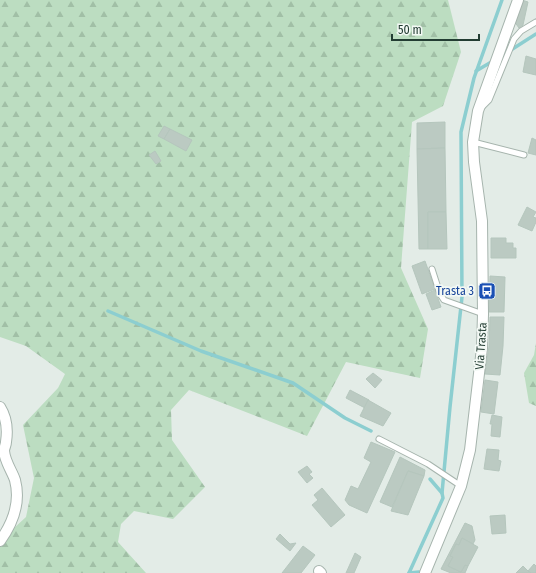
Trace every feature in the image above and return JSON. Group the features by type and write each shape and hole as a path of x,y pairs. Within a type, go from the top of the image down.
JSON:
{"street":[{"name":"Via Trasta","path":"425,573 461,486 470,450 482,348 482,221 474,162 474,142 478,111 518,0"},
{"path":"0,407 7,422 6,444 4,451 7,464 15,480 17,495 16,509 13,518 8,530 0,541"}],"lane":[{"path":"478,111 489,100 514,39 521,31 536,22"},
{"path":"474,142 524,155"},
{"path":"432,269 440,294 444,300 481,313"},
{"path":"379,439 428,464 461,486"}],"green space":[{"path":"0,0 448,0 461,52 443,106 412,122 401,268 428,329 420,378 346,362 307,436 189,390 171,410 172,440 205,487 173,519 134,511 121,524 118,542 146,573 0,573 0,541 26,517 34,478 23,425 58,388 65,374 26,346 0,337"},
{"path":"536,343 536,406 529,403 524,373 534,355"}],"building":[{"path":"522,0 528,2 523,25 519,28 514,21"},
{"path":"526,56 536,59 536,75 523,72"},
{"path":"445,122 445,148 417,149 417,123"},
{"path":"164,126 170,129 164,139 158,136"},
{"path":"170,129 192,140 186,151 164,139"},
{"path":"532,138 536,140 536,155 528,153"},
{"path":"445,148 446,212 428,212 428,249 419,249 417,149"},
{"path":"155,151 161,161 156,164 149,155"},
{"path":"527,207 536,212 533,217 536,218 536,222 532,231 518,225"},
{"path":"428,212 446,212 447,249 428,249"},
{"path":"491,238 506,238 506,243 513,243 513,248 516,248 516,258 491,258"},
{"path":"425,261 435,289 422,294 412,266"},
{"path":"490,276 505,277 504,312 489,312"},
{"path":"435,290 441,307 432,310 426,294"},
{"path":"490,317 504,317 500,375 485,374 489,346"},
{"path":"373,373 382,380 375,388 366,379"},
{"path":"485,380 498,382 494,414 481,412"},
{"path":"350,390 369,400 365,408 346,398"},
{"path":"368,400 391,413 383,426 360,416"},
{"path":"492,415 502,417 500,437 491,436 492,424 490,424"},
{"path":"371,442 395,452 367,513 349,505 345,500 351,486 358,489 371,462 364,458"},
{"path":"487,449 499,450 498,460 501,461 499,471 484,469"},
{"path":"400,457 425,470 424,476 408,471 392,507 380,502"},
{"path":"307,466 312,472 309,474 313,478 307,483 298,472"},
{"path":"408,471 424,476 408,515 391,511"},
{"path":"322,488 345,515 331,527 312,505 318,500 314,495"},
{"path":"505,515 506,533 492,534 490,516"},
{"path":"465,523 472,526 475,540 473,544 462,538 459,545 456,544 450,556 453,557 448,566 461,572 465,565 468,566 465,573 451,573 441,569"},
{"path":"280,534 290,544 296,543 290,551 276,539"},
{"path":"462,538 478,547 468,566 465,565 461,572 448,566 453,557 450,556 456,544 459,545"},
{"path":"303,546 315,555 301,573 282,573"},
{"path":"355,553 361,557 354,573 346,573"},
{"path":"534,564 536,566 536,573 531,573 528,571"},
{"path":"523,566 528,571 531,573 516,573"}],"waterway":[{"path":"409,573 443,498 442,493 450,407 462,297 461,132 474,78 502,0"},
{"path":"500,57 536,34"},
{"path":"476,71 493,61"},
{"path":"108,311 201,351 293,383 345,418 371,431"},
{"path":"430,479 442,493"},
{"path":"409,573 419,572"}],"place":[{"name":"Trasta 3","path":"487,291"}]}
